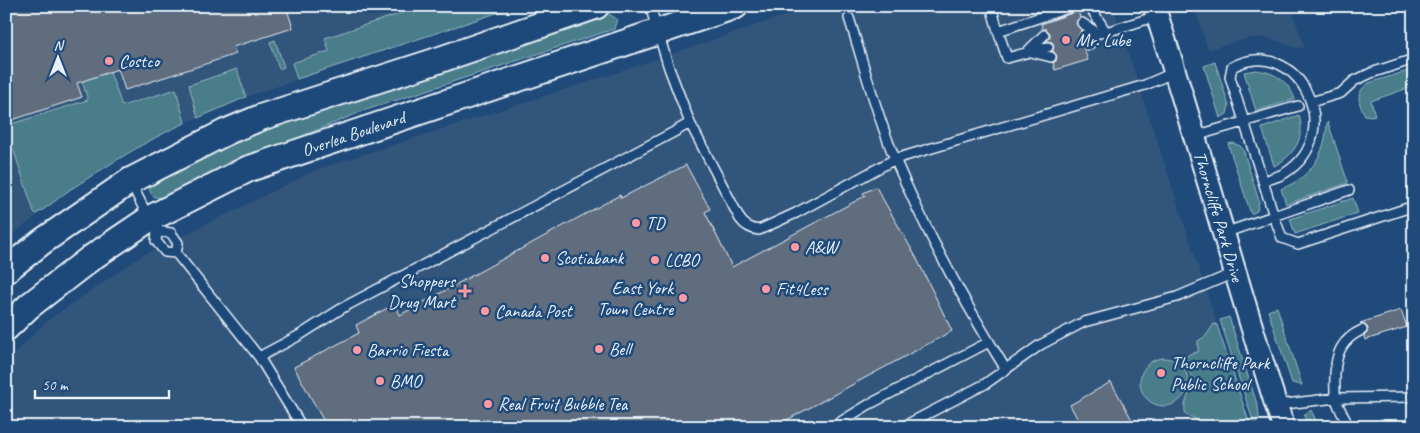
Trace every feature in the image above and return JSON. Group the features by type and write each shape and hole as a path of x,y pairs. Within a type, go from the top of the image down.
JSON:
{"main road":[{"path":"6,270 43,241 130,181 226,132 262,117 596,6"},
{"name":"Overlea Boulevard","path":"6,328 29,306 91,258 153,225 248,169 735,6"}],"street":[{"name":"Thorncliffe Park Drive","path":"1156,11 1195,136 1234,273 1284,427"}],"lane":[{"path":"650,6 657,33 690,122 740,219 752,229 759,230 796,213 895,159 1145,85 1175,72"},
{"path":"991,6 1007,58 1048,47"},
{"path":"998,31 1061,8 1074,6"},
{"path":"1087,6 1092,10 1101,32"},
{"path":"1085,35 1101,32 1156,11"},
{"path":"849,18 895,159 937,250 1005,368"},
{"path":"1082,23 1101,32"},
{"path":"1089,46 1101,32"},
{"path":"1028,51 1044,34"},
{"path":"1028,51 1051,57"},
{"path":"1312,102 1341,93 1354,81 1371,73 1414,59"},
{"path":"1263,181 1284,174 1301,159 1308,150 1312,140 1314,121 1312,102 1304,87 1293,74 1274,63 1259,60 1242,62 1232,67 1230,77 1274,216 1282,238 1298,244 1414,206"},
{"path":"1195,136 1298,106"},
{"path":"258,357 344,307 690,122"},
{"path":"130,181 153,225 156,241 164,252 176,253 258,357 302,427"},
{"path":"1223,234 1349,190"},
{"path":"153,225 171,234 178,243 176,253"},
{"path":"902,427 985,384 1040,345 1084,322 1177,297 1234,273"},
{"path":"1349,427 1336,398 1335,380 1338,352 1346,340 1362,330"},
{"path":"832,427 868,405 989,342"},
{"path":"1276,405 1336,398 1414,397"}],"shaded area":[{"path":"6,6 518,6 246,97 172,129 137,147 67,192 6,240"},
{"path":"814,6 1113,6 1251,427 6,427 6,362 48,320 143,255 318,169 609,75"},
{"path":"1183,6 1290,6 1305,48 1293,47 1260,37 1245,39 1208,50 1194,7 1184,9"}],"green space":[{"path":"408,6 518,6 297,79 292,63 329,51 325,38 405,12"},
{"path":"609,14 617,19 614,29 363,111 244,160 165,198 158,198 151,194 149,184 222,142"},
{"path":"275,40 284,67 279,69 270,42"},
{"path":"1215,62 1229,106 1227,114 1220,118 1204,66"},
{"path":"237,69 246,97 198,118 189,85"},
{"path":"1414,69 1414,86 1371,101 1375,115 1365,115 1360,106 1359,97 1365,86 1369,83"},
{"path":"1256,70 1280,78 1289,87 1295,99 1256,111 1244,72"},
{"path":"110,72 122,106 176,89 185,123 113,162 36,214 9,136 8,125 88,100 82,81"},
{"path":"1299,115 1301,131 1297,145 1287,157 1274,166 1262,128"},
{"path":"1328,122 1348,183 1286,204 1281,189 1301,178 1315,163 1323,145"},
{"path":"1233,143 1243,149 1259,201 1257,211 1251,214 1228,144"},
{"path":"1353,198 1358,213 1295,234 1290,219"},
{"path":"1277,307 1302,385 1292,383 1268,311"},
{"path":"1229,317 1258,407 1259,417 1255,427 1220,320"},
{"path":"1214,324 1217,325 1249,422 1246,427 1193,427 1196,419 1186,415 1185,406 1192,381 1185,359 1188,355 1198,352 1198,341 1206,336"},
{"path":"1159,358 1169,358 1181,365 1188,377 1188,387 1181,399 1169,406 1159,406 1151,402 1144,395 1140,387 1140,377 1144,369 1151,362"},
{"path":"1311,410 1319,427 1309,427 1304,416"}],"building":[{"name":"Costco","path":"6,6 286,6 293,28 233,47 236,54 125,90 118,69 77,83 82,97 6,122"},
{"path":"1035,6 1053,6 1037,12"},
{"name":"Mr. Lube","path":"1078,11 1080,17 1076,23 1081,30 1079,36 1084,41 1083,46 1088,60 1055,70 1053,63 1056,61 1057,56 1053,51 1054,45 1052,42 1047,41 1050,33 1046,29 1042,29 1041,24"},
{"name":"East York Town Centre","path":"686,165 710,209 705,212 732,267 865,196 863,193 876,187 916,257 952,331 774,427 327,427 294,367 359,333 356,325 395,304 400,315 620,195 621,198"},
{"path":"1401,310 1407,327 1365,340 1364,336 1368,328 1360,323"},
{"path":"1111,382 1136,427 1082,427 1070,405"}],"place":[{"name":"Mr. Lube","path":"1066,40"},
{"name":"Costco","path":"109,61"},
{"name":"TD","path":"636,223"},
{"name":"A&W","path":"795,247"},
{"name":"Scotiabank","path":"545,258"},
{"name":"LCBO","path":"655,260"},
{"name":"Fit4Less","path":"766,289"},
{"name":"Shoppers Drug Mart","path":"465,291"},
{"name":"East York Town Centre","path":"683,298"},
{"name":"Canada Post","path":"485,311"},
{"name":"Bell","path":"599,349"},
{"name":"Barrio Fiesta","path":"357,350"},
{"name":"Thorncliffe Park Public School","path":"1161,373"},
{"name":"BMO","path":"380,381"},
{"name":"Real Fruit Bubble Tea","path":"488,404"}]}
